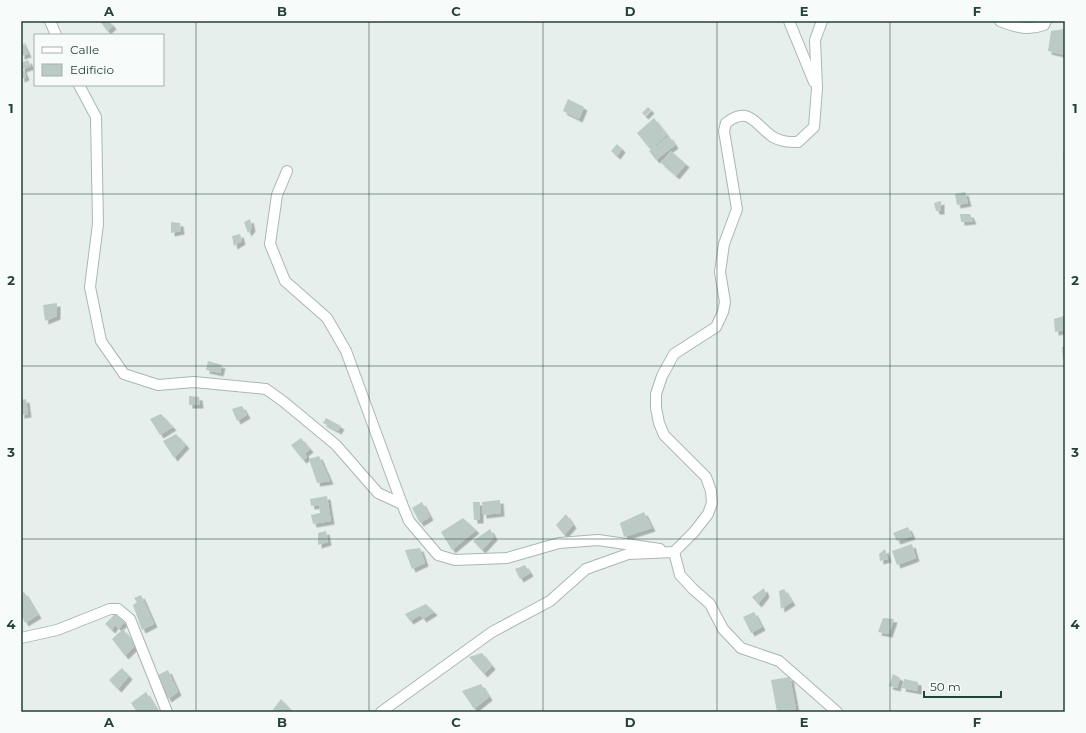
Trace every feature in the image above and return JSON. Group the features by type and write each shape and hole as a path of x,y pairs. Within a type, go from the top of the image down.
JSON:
{"street":[{"path":"50,21 56,34"},
{"path":"789,21 817,88"},
{"path":"381,712 492,632 550,601 586,569 628,554 674,552 694,532 708,514 712,503 711,491 706,477 664,435 658,416 656,394 662,376 674,354 716,327 724,312 720,272 724,244 737,209 724,132 726,123 732,118 743,115 753,119 772,136 783,141 798,142 814,128 817,88 815,40 822,21"},
{"path":"1000,21 1020,28 1035,28 1044,25 1046,21"},
{"path":"80,86 96,117 98,224 90,287 101,341 124,374 158,385 194,382 266,389 336,445 378,493 402,504"},
{"path":"287,171 277,195 270,244 284,281 328,318 346,351 409,521 438,555 455,560 507,558 558,543 598,540 653,547 674,552"},
{"path":"674,552 680,575 710,604 723,629 741,648 779,661 837,712"},
{"path":"21,638 57,630 110,609 118,609 130,619 167,712"}],"building":[{"path":"100,21 109,21 113,26 107,31"},
{"path":"1064,29 1065,55 1048,51 1051,31"},
{"path":"21,39 28,54 21,56"},
{"path":"28,60 31,66 23,69 26,77 21,79 21,63"},
{"path":"568,99 584,107 579,119 563,111"},
{"path":"648,107 651,110 645,116 642,113"},
{"path":"654,118 667,135 650,149 637,133"},
{"path":"669,136 675,145 656,160 649,151"},
{"path":"617,144 622,149 617,156 611,151"},
{"path":"671,151 686,164 676,176 661,163"},
{"path":"1065,152 1065,165 1064,165 1063,153"},
{"path":"965,192 968,203 957,205 955,194"},
{"path":"941,201 941,211 936,211 934,203"},
{"path":"960,214 970,214 973,221 961,222"},
{"path":"250,219 252,228 248,233 244,222"},
{"path":"171,222 180,223 181,231 171,233"},
{"path":"240,234 242,241 234,246 232,236"},
{"path":"57,303 57,316 45,321 43,305"},
{"path":"1064,316 1065,330 1055,332 1054,319"},
{"path":"1062,347 1065,347 1065,359 1063,360"},
{"path":"208,361 222,365 220,373 206,370"},
{"path":"189,396 199,397 200,405 189,405"},
{"path":"26,399 28,414 21,415 21,400"},
{"path":"242,406 247,415 237,421 232,409"},
{"path":"161,414 173,427 160,435 150,419"},
{"path":"326,418 341,426 338,431 323,423"},
{"path":"176,434 186,445 174,458 163,441"},
{"path":"301,438 310,449 305,453 307,457 303,460 291,445"},
{"path":"319,456 330,481 317,483 309,459"},
{"path":"327,496 331,521 313,524 311,515 320,513 319,505 311,506 310,499"},
{"path":"500,500 501,513 483,515 482,502"},
{"path":"422,502 430,517 420,523 412,508"},
{"path":"473,502 480,502 480,520 474,520"},
{"path":"644,512 652,528 624,537 620,523"},
{"path":"566,514 573,525 564,535 556,525"},
{"path":"463,518 476,530 452,550 441,532"},
{"path":"908,527 912,536 897,541 893,533"},
{"path":"490,529 494,537 482,550 473,541"},
{"path":"326,531 328,542 318,545 318,533"},
{"path":"912,544 916,558 897,565 892,551"},
{"path":"420,548 425,563 412,569 405,550"},
{"path":"885,549 888,559 880,561 879,554"},
{"path":"525,565 530,573 520,579 515,569"},
{"path":"764,588 766,594 758,604 752,597"},
{"path":"784,589 792,602 781,609 779,591"},
{"path":"24,592 38,615 25,623 21,614 21,594"},
{"path":"141,595 154,624 142,630 133,605 137,602 134,598"},
{"path":"426,604 434,612 423,619 420,615 410,621 405,614"},
{"path":"754,612 762,627 751,633 743,617"},
{"path":"115,614 124,622 119,629 115,625 112,630 105,624"},
{"path":"883,618 894,619 889,634 878,632"},
{"path":"123,629 135,646 125,656 112,639"},
{"path":"482,653 492,666 484,674 469,657"},
{"path":"122,668 129,676 118,689 109,680"},
{"path":"168,670 178,692 168,699 156,676"},
{"path":"893,674 900,678 897,688 889,686"},
{"path":"790,677 796,709 777,712 771,680"},
{"path":"904,679 918,682 918,691 902,688"},
{"path":"481,684 489,697 474,709 462,691"},
{"path":"146,692 158,712 137,712 131,703"},
{"path":"281,699 293,712 272,711"}]}
